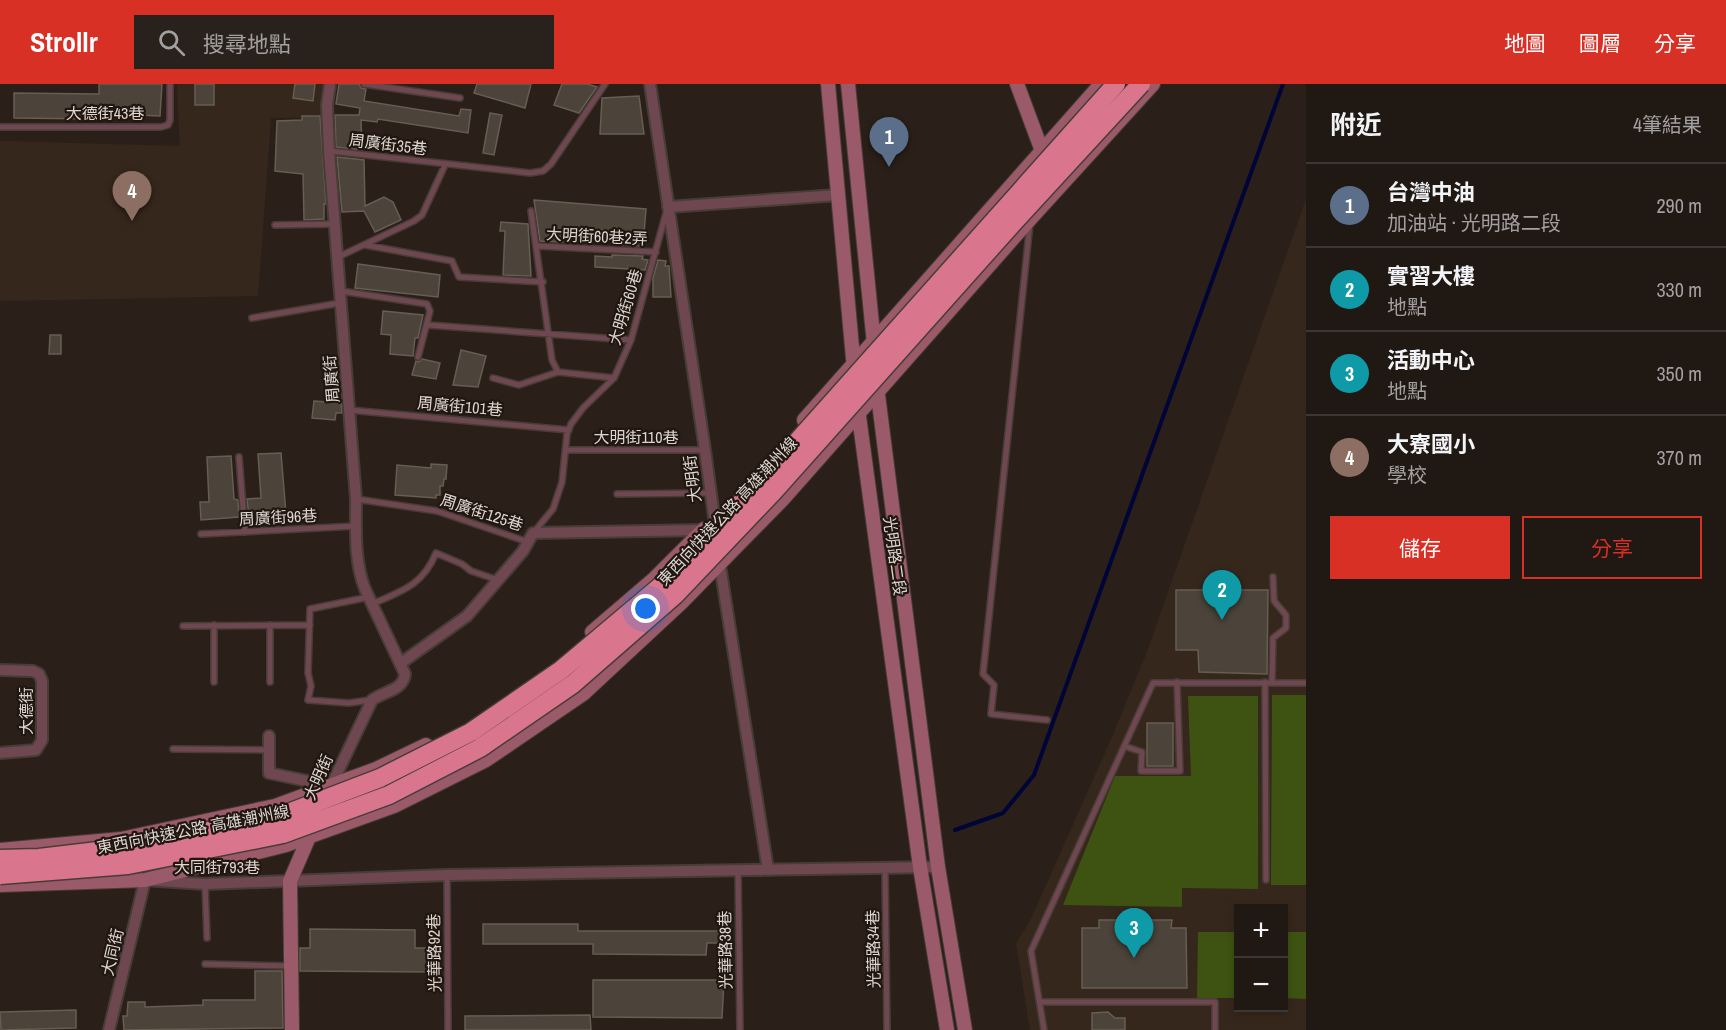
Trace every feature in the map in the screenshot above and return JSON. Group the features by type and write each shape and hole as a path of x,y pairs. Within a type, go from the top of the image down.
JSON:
{"highway":[{"name":"東西向快速公路 高雄潮州線","path":"0,859 39,858 123,848 278,817 380,778 471,732 561,670 663,585 762,481 1116,84"},
{"name":"東西向快速公路 高雄潮州線","path":"0,874 128,865 284,834 389,795 480,748 573,684 675,595 774,491 1013,223 1141,84"}],"main road":[{"name":"光明路二段","path":"828,84 859,413 920,867 947,1030"},
{"name":"光明路二段","path":"848,84 878,394 938,867 966,1030"},
{"path":"1017,84 1042,151 1031,218"},
{"path":"0,850 121,839 275,806 376,769 467,725 555,664 655,578 756,476 1101,84"},
{"path":"0,885 144,880 286,845 394,806 486,760 583,694 682,602 783,499 1031,218 1153,84"},
{"path":"836,169 856,166"},
{"name":"大明街","path":"292,1030 290,881 331,786"}],"street":[{"name":"周廣街","path":"330,84 327,105 328,151 361,579 400,663"},
{"name":"大明街","path":"650,84 720,563 768,870"},
{"path":"668,207 838,195"},
{"path":"372,700 400,686 405,674 400,663 467,615 499,580 531,538 702,530"},
{"name":"大德街","path":"0,670 33,671 39,674 42,681 42,740 36,750 0,753"},
{"name":"大明街","path":"331,786 372,700"},
{"path":"268,736 269,773 331,786"},
{"name":"大同街793巷","path":"144,880 205,884 447,875 938,867"},
{"name":"大同街","path":"109,1030 144,880"}],"lane":[{"name":"大德街43巷","path":"0,127 161,127 168,125 170,120 170,84"},
{"path":"364,84 460,98"},
{"name":"周廣街35巷","path":"328,151 530,173 543,171 578,126 605,84"},
{"path":"336,258 422,215 445,165"},
{"name":"大明街60巷","path":"531,538 553,509 562,482 569,430 583,408 614,378 631,340 668,207"},
{"path":"531,211 538,246 552,360 558,372"},
{"path":"1031,218 983,674 994,686 991,714 1047,720"},
{"path":"275,225 334,224"},
{"path":"364,245 452,261 459,277 543,282"},
{"name":"大明街60巷2弄","path":"538,246 656,252"},
{"path":"339,291 427,304 430,310 428,325 418,357"},
{"path":"252,318 340,303"},
{"path":"428,325 631,340"},
{"path":"493,378 519,385 558,372 614,378"},
{"name":"周廣街101巷","path":"349,410 569,430"},
{"name":"大明街110巷","path":"567,450 705,450"},
{"path":"239,457 245,532"},
{"path":"617,494 710,493"},
{"name":"周廣街125巷","path":"356,499 438,511 531,538"},
{"name":"周廣街96巷","path":"201,534 356,526"},
{"path":"372,700 349,703 308,700 311,686 308,673 310,609 370,601 407,589 422,578 436,553 462,564 471,571 499,580"},
{"path":"1272,682 1273,638 1286,628 1286,615 1274,601 1273,577"},
{"path":"270,625 270,682"},
{"path":"183,626 310,625"},
{"path":"214,626 214,682"},
{"path":"1124,746 1142,752 1141,771 1180,771 1177,682"},
{"path":"1265,682 1266,880"},
{"path":"1044,1030 1031,951 1153,683 1306,683"},
{"path":"172,749 269,750"},
{"name":"光華路34巷","path":"885,868 888,1030"},
{"name":"光華路38巷","path":"738,869 740,1030"},
{"name":"光華路92巷","path":"447,875 448,1030"},
{"path":"205,884 207,938"},
{"path":"205,964 292,966"},
{"path":"1040,1002 1215,1002 1215,1030"}],"shaded area":[{"path":"177,84 324,84 321,117 271,118 258,296 0,301 0,141 180,146"},
{"path":"1306,199 1306,1030 1030,1030 1016,943 1030,921 1112,737 1148,649"}],"green space":[{"path":"1272,695 1306,695 1306,885 1271,885"},
{"path":"1188,696 1258,696 1258,889 1182,888 1182,907 1063,905 1115,776 1191,776"},
{"path":"1198,932 1234,932 1234,998 1197,998"},
{"path":"1288,932 1306,932 1306,999 1288,998"}],"building":[{"path":"99,84 162,84 160,116 137,115 137,112 97,111 97,119 14,118 14,93 99,94"},
{"path":"195,84 214,84 214,105 195,105"},
{"path":"295,84 315,84 313,101 293,98"},
{"path":"339,84 359,84 361,88 366,89 364,101 459,116 461,109 471,110 468,133 378,119 377,122 361,120 362,150 336,147 335,115 359,115 360,108 336,104"},
{"path":"477,84 531,84 525,108 474,93"},
{"path":"562,84 587,84 597,87 579,113 554,105"},
{"path":"639,96 644,134 600,134 602,98"},
{"path":"490,113 502,115 494,155 483,153"},
{"path":"302,116 320,116 326,204 324,204 324,219 304,220 303,174 275,171 277,121 302,120"},
{"path":"337,157 364,160 365,206 384,197 393,202 401,220 375,232 364,211 342,212"},
{"path":"534,200 646,209 643,246 613,245 614,231 564,227 563,242 540,241"},
{"path":"501,222 528,224 531,276 503,275 505,231 500,231"},
{"path":"612,255 643,256 642,259 648,260 645,270 595,267 595,256 612,257"},
{"path":"658,260 666,261 665,266 669,266 671,297 653,297 653,278"},
{"path":"358,264 440,275 438,297 355,288"},
{"path":"383,311 423,315 418,338 415,338 413,356 390,354 391,335 381,334"},
{"path":"50,335 61,335 61,354 49,354"},
{"path":"461,350 486,356 478,387 453,385"},
{"path":"422,359 440,363 436,379 412,375 416,361 419,362"},
{"path":"314,401 341,403 342,413 336,413 335,420 312,418"},
{"path":"281,453 286,514 249,517 247,499 261,498 258,454"},
{"path":"231,456 234,499 238,500 239,517 201,520 200,502 209,502 207,457"},
{"path":"431,464 447,465 446,479 444,479 443,486 440,486 440,495 436,495 436,498 395,495 397,465 431,468"},
{"path":"1176,590 1268,590 1267,674 1199,672 1198,650 1176,650"},
{"path":"1147,723 1173,723 1173,766 1147,766"},
{"path":"1099,920 1172,920 1171,928 1186,928 1187,988 1082,988 1082,928 1099,928"},
{"path":"483,924 578,924 578,931 731,931 731,943 707,943 706,955 593,954 593,944 483,944"},
{"path":"310,929 415,930 415,948 430,948 430,972 300,971 300,948 310,948"},
{"path":"255,971 282,971 283,1028 124,1030 123,1016 127,1016 128,1002 145,1002 145,1007 203,1005 203,1000 255,1000"},
{"path":"593,980 724,980 722,1018 593,1017"},
{"path":"76,1010 76,1028 1,1030 0,1012"},
{"path":"1108,1012 1115,1018 1125,1018 1125,1030 1092,1030 1092,1013"},
{"path":"590,1015 591,1030 465,1030 465,1016"}],"waterway":[{"path":"955,830 1003,813 1034,775 1283,84"}],"place":[{"name":"台灣中油","path":"889,167"},
{"name":"大寮國小","path":"132,221"},
{"name":"實習大樓","path":"1222,620"},
{"name":"活動中心","path":"1134,958"}]}
